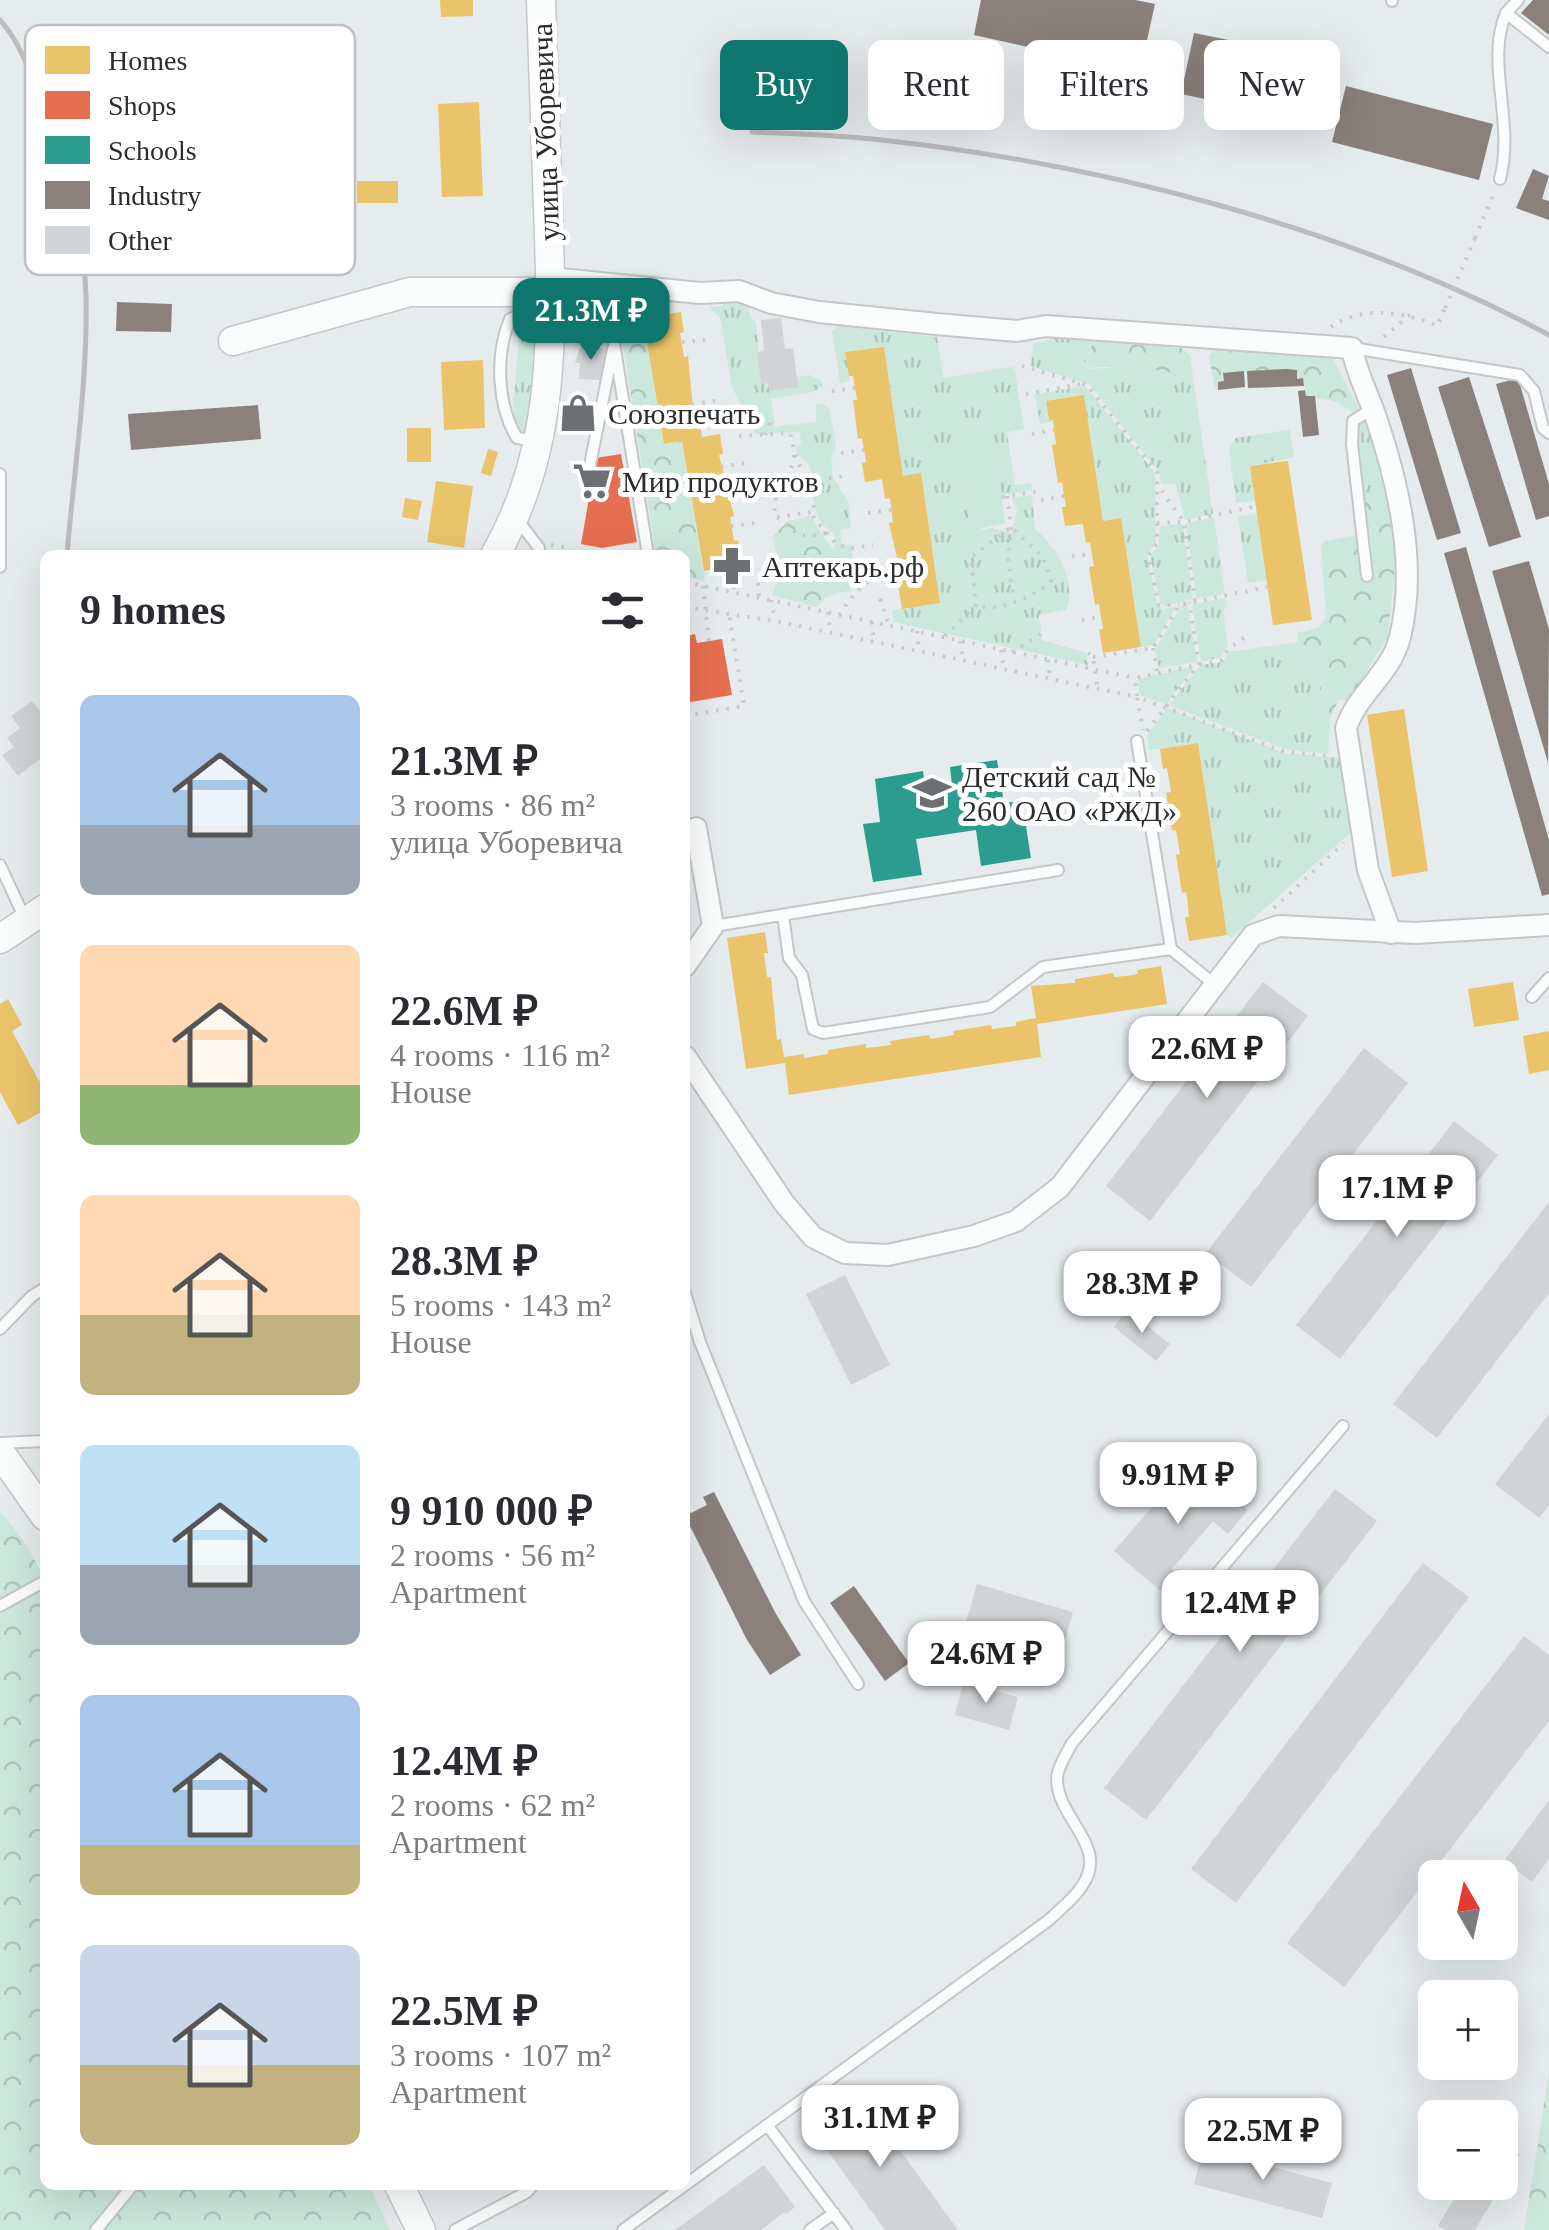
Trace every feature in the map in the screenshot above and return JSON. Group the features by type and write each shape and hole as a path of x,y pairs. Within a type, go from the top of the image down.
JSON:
{"main road":[{"name":"улица Уборевича","path":"497,550 514,515 538,442 550,379 541,0"},
{"path":"232,341 410,292 550,294"},
{"path":"0,939 36,915"},
{"path":"0,1452 40,1509"},
{"path":"401,2190 421,2230"}],"street":[{"path":"550,294 614,286 700,294 739,291 771,303 819,312 936,324 1017,330 1046,326 1352,348 1356,371 1373,408 1401,501 1406,600 1400,640 1383,672 1350,714 1346,728 1362,836 1375,894 1391,933"},
{"path":"690,959 713,926 696,828"},
{"path":"690,1063 784,1203 814,1237 845,1253 888,1255 974,1236 1016,1221 1060,1187 1253,935 1278,926 1391,933 1549,926"}],"lane":[{"path":"1500,179 1507,138 1496,51 1506,13 1518,0"},
{"path":"1506,13 1549,46"},
{"path":"614,286 614,343 647,550"},
{"path":"538,442 517,438 507,421 501,397 504,334 510,319 526,313 550,294"},
{"path":"588,476 614,343"},
{"path":"1352,348 1520,375 1534,392 1543,428 1549,433"},
{"path":"1367,576 1352,444 1353,422 1373,408"},
{"path":"0,474 0,567"},
{"path":"514,515 539,550"},
{"path":"1137,741 1171,948 1214,984"},
{"path":"0,865 36,915"},
{"path":"713,926 1058,870"},
{"path":"783,915 789,958 802,975 808,1020 812,1029 823,1033 990,1006 1043,967 1171,948"},
{"path":"1532,997 1549,978"},
{"path":"0,1329 40,1291"},
{"path":"690,1309 804,1601 858,1684"},
{"path":"690,2181 1049,1920 1084,1885 1092,1860 1085,1838 1064,1807 1056,1776 1072,1743 1343,1426"},
{"path":"0,1442 40,1441"},
{"path":"0,1606 40,1584"},
{"path":"767,2125 846,2230"},
{"path":"96,2230 129,2190"},
{"path":"455,2230 529,2190"},
{"path":"623,2230 678,2190"},
{"path":"810,2230 834,2213"}],"path":[{"path":"1352,348 1325,333 1336,322 1367,314 1411,314 1437,326 1500,179"},
{"path":"1377,351 1377,344 1411,314"},
{"path":"682,342 708,340"},
{"path":"1022,366 1087,385 1157,472 1158,544 1148,555 1161,606 1268,587"},
{"path":"1026,394 1082,384"},
{"path":"832,391 855,388"},
{"path":"692,405 718,400"},
{"path":"765,435 773,416"},
{"path":"1032,434 1054,430"},
{"path":"740,436 790,433 794,454 814,495 812,512 826,533 841,547 873,545"},
{"path":"841,453 864,450"},
{"path":"794,454 784,488 773,506 777,517 798,535 826,533"},
{"path":"721,466 744,463"},
{"path":"784,488 844,476"},
{"path":"1135,678 1144,735 1199,664 1184,522 1159,487"},
{"path":"1014,600 1008,559 1011,527 1005,497 1040,491"},
{"path":"1041,500 1064,496"},
{"path":"1157,523 1184,522 1256,506"},
{"path":"868,513 891,510"},
{"path":"777,517 812,512"},
{"path":"732,526 755,523"},
{"path":"976,605 990,608 1035,593 1051,581 1042,556 1011,527"},
{"path":"976,605 971,557 1011,527"},
{"path":"547,544 570,548"},
{"path":"1072,556 1092,554"},
{"path":"732,566 734,592"},
{"path":"839,615 853,594 876,574 900,570"},
{"path":"690,583 1135,678 1222,660 1244,638"},
{"path":"758,584 759,598"},
{"path":"703,586 709,640"},
{"path":"880,599 888,626"},
{"path":"772,600 775,621"},
{"path":"944,638 976,605"},
{"path":"1157,672 1153,648 1180,605"},
{"path":"690,607 775,621 1138,697 1285,752 1329,756"},
{"path":"828,612 830,634"},
{"path":"690,715 744,706 729,614"},
{"path":"1082,620 1101,617"},
{"path":"872,622 874,643"},
{"path":"916,632 919,652"},
{"path":"1012,652 1041,634"},
{"path":"960,641 964,662"},
{"path":"1098,691 1088,654 1093,658 1153,648"},
{"path":"1001,650 1004,671"},
{"path":"1048,660 1050,680"},
{"path":"1253,935 1262,919 1350,838 1362,836"}],"green space":[{"path":"725,294 748,305 756,323 761,383 809,375 821,380 822,386 813,392 771,399 775,427 816,422 816,404 829,409 836,446 831,461 833,477 849,503 851,528 840,529 842,544 853,546 852,568 835,554 834,533 820,521 810,466 797,454 800,432 756,434 732,387 720,318 709,307 723,306"},
{"path":"624,296 660,301 661,314 643,319 664,443 682,441 705,581 690,578 690,550 655,550 617,307"},
{"path":"838,326 937,337 944,378 1012,367 1015,370 1024,429 1007,432 1015,485 1031,483 1032,490 1002,495 994,455 981,530 992,528 1011,533 1017,510 1011,498 1032,495 1035,529 1063,565 1069,588 1066,610 1039,615 1042,640 1086,653 1088,665 894,622 892,610 940,603 921,474 903,476 884,347 846,352 850,381 840,383 832,331"},
{"path":"534,330 534,394 526,434 518,432 512,419 519,339 524,331"},
{"path":"1055,338 1094,341 1083,367 1093,369 1127,366 1174,373 1183,361 1182,348 1190,356 1213,514 1185,520 1176,484 1161,484 1159,472 1090,385 1031,366 1033,344"},
{"path":"1094,341 1182,348 1183,361 1174,373 1127,366 1083,368"},
{"path":"1216,349 1333,358 1359,408 1353,412 1335,401 1306,396 1303,379 1297,379 1296,371 1223,374 1224,381 1218,382 1218,390 1209,356"},
{"path":"1085,386 1155,473 1156,544 1147,553 1157,603 1162,609 1176,607 1154,645 1141,647 1121,518 1103,521 1084,396 1046,401 1048,420 1053,422 1040,424 1035,394"},
{"path":"1364,417 1388,494 1363,506 1356,432"},
{"path":"1290,430 1294,457 1250,466 1255,501 1236,503 1229,449 1235,438"},
{"path":"992,453 996,458 1005,523 974,530 969,523 961,461 964,457"},
{"path":"1388,494 1395,565 1388,637 1348,701 1339,699 1330,719 1313,715 1321,684 1316,671 1295,660 1295,656 1298,633 1319,627 1326,618 1321,545 1358,535 1361,579 1373,578 1371,541 1363,506 1369,496"},
{"path":"1257,514 1266,580 1248,583 1238,516"},
{"path":"810,516 847,564 851,590 826,597 817,607 772,595 780,573 773,536 788,521"},
{"path":"1214,518 1225,594 1196,598 1186,523"},
{"path":"1183,524 1193,599 1164,606 1150,555 1159,546 1160,526"},
{"path":"1225,598 1228,645 1220,658 1201,661 1192,604"},
{"path":"1187,604 1197,662 1159,668 1155,650 1181,606"},
{"path":"1299,642 1301,664 1316,671 1321,684 1314,715 1330,719 1328,754 1285,749 1169,705 1201,665 1223,662 1229,652"},
{"path":"1195,666 1166,704 1140,695 1138,679"},
{"path":"1167,708 1284,753 1342,758 1353,831 1231,938 1227,935 1198,743 1149,750 1147,735"},
{"path":"0,1510 40,1570 40,2190 371,2190 390,2230 0,2230"},
{"path":"1549,2073 1549,2230 1524,2230"}],"building: Homes":[{"path":"440,0 473,0 473,16 441,17"},
{"path":"479,102 483,196 442,197 438,104"},
{"path":"357,181 398,181 398,203 357,203"},
{"path":"681,312 684,332 680,333 684,357 688,356 694,419 699,418 702,437 720,434 723,454 719,455 734,516 730,517 734,541 738,540 742,564 704,571 682,441 664,444 643,318"},
{"path":"884,347 903,476 921,473 940,603 902,609 898,585 903,584 889,523 893,522 890,498 885,499 882,479 865,482 862,463 866,462 862,438 858,439 853,400 857,400 845,352"},
{"path":"483,360 485,428 444,430 441,362"},
{"path":"1084,395 1103,521 1121,518 1141,647 1103,653 1099,604 1095,605 1089,567 1094,566 1090,542 1086,543 1083,524 1065,526 1062,482 1058,483 1052,445 1056,444 1053,420 1049,421 1046,401"},
{"path":"407,428 431,428 431,462 407,462"},
{"path":"488,449 498,452 491,476 481,473"},
{"path":"1288,461 1312,620 1273,625 1250,466"},
{"path":"436,481 473,486 464,548 427,542"},
{"path":"405,498 422,501 418,520 402,517"},
{"path":"1404,709 1428,871 1392,877 1367,715"},
{"path":"1198,743 1227,935 1189,941 1186,892 1182,893 1176,855 1180,854 1166,793 1171,792 1160,749"},
{"path":"765,932 767,977 771,977 777,1040 781,1039 784,1057 804,1054 804,1058 866,1044 866,1048 891,1045 890,1041 929,1035 930,1039 991,1025 992,1029 1016,1026 1016,1022 1036,1018 1031,986 1075,983 1075,979 1113,973 1114,977 1126,976 1161,966 1167,1004 1037,1024 1041,1057 789,1095 785,1063 746,1069 727,938"},
{"path":"1513,982 1519,1020 1474,1027 1468,989"},
{"path":"8,999 22,1025 12,1031 40,1080 40,1113 18,1125 0,1092 0,1004"},
{"path":"1549,1031 1549,1070 1529,1074 1523,1036"}],"building: Shops":[{"path":"621,454 637,542 602,548 581,544 596,458"},
{"path":"695,634 697,643 722,639 732,695 690,702 690,635"}],"building: Schools":[{"path":"997,760 1004,803 1022,801 1031,858 981,866 976,830 916,839 922,875 873,882 863,824 880,822 875,779 923,771 925,789 952,785 950,767"}],"building: Industry":[{"path":"981,0 1135,0 1155,4 1147,40 1024,40 1024,46 974,35"},
{"path":"1533,0 1549,0 1549,35 1521,13"},
{"path":"1194,33 1229,40 1204,40 1204,99 1184,95"},
{"path":"1346,86 1493,124 1479,180 1332,142 1335,130 1340,130"},
{"path":"1533,169 1549,176 1542,199 1549,201 1549,220 1516,208"},
{"path":"117,302 172,304 171,332 116,331"},
{"path":"1411,368 1461,533 1437,540 1387,375"},
{"path":"1297,370 1297,379 1303,378 1304,386 1248,388 1247,371"},
{"path":"1244,371 1245,387 1218,390 1218,382 1224,381 1223,373"},
{"path":"1469,377 1521,537 1489,547 1438,387"},
{"path":"1518,378 1549,484 1549,516 1536,520 1496,384"},
{"path":"1305,390 1306,396 1315,396 1319,435 1303,437 1298,391"},
{"path":"258,405 261,439 131,450 128,414"},
{"path":"1466,547 1549,840 1549,894 1542,896 1444,553"},
{"path":"1529,561 1549,629 1548,763 1492,571"},
{"path":"714,1492 801,1655 770,1675 747,1640 690,1526 690,1514 707,1505 703,1497"},
{"path":"854,1586 909,1663 885,1681 830,1603"}],"building: Other":[{"path":"781,318 785,349 793,348 798,387 769,391 768,383 761,384 757,352 764,351 761,320"},
{"path":"581,345 607,350 601,380 579,379 580,363 575,363"},
{"path":"32,701 40,711 40,759 18,776 2,755 14,747 7,738 20,728 11,716"},
{"path":"1263,982 1308,1016 1150,1221 1106,1186"},
{"path":"1364,1048 1408,1083 1251,1287 1206,1253"},
{"path":"1454,1121 1498,1155 1340,1359 1296,1325"},
{"path":"1549,1202 1549,1293 1437,1438 1393,1404"},
{"path":"845,1275 890,1365 851,1385 806,1294"},
{"path":"1127,1310 1170,1344 1156,1361 1114,1327"},
{"path":"1549,1414 1549,1505 1539,1518 1495,1484"},
{"path":"1192,1461 1248,1510 1228,1534 1213,1521 1172,1569 1187,1582 1171,1600 1114,1551"},
{"path":"1335,1489 1377,1521 1146,1820 1104,1788"},
{"path":"1423,1563 1469,1597 1236,1903 1191,1869"},
{"path":"977,1584 1073,1612 1058,1664 962,1636"},
{"path":"1524,1636 1549,1655 1549,1721 1442,1860 1418,1860 1418,1891 1344,1987 1287,1943"},
{"path":"963,1683 1018,1697 1009,1730 955,1715"},
{"path":"1549,1800 1549,1859 1532,1882 1518,1872 1518,1860 1505,1860"},
{"path":"859,2094 958,2230 885,2230 811,2128"},
{"path":"1203,2148 1332,2183 1322,2218 1194,2184"},
{"path":"764,2165 795,2207 786,2214 761,2230 675,2230"},
{"path":"1453,2200 1493,2200 1475,2230 1445,2230 1438,2226"}],"railway":[{"path":"0,20 25,62"},
{"path":"752,132 865,138 965,151 1138,184 1310,233 1393,263 1549,335"},
{"path":"68,550 85,360 84,275"}],"place":[{"name":"Союзпечать","path":"578,413"},
{"name":"Мир продуктов","path":"592,481"},
{"name":"Аптекарь.рф","path":"732,566"},
{"name":"Детский сад № 260 ОАО «РЖД»","path":"932,793"}]}
